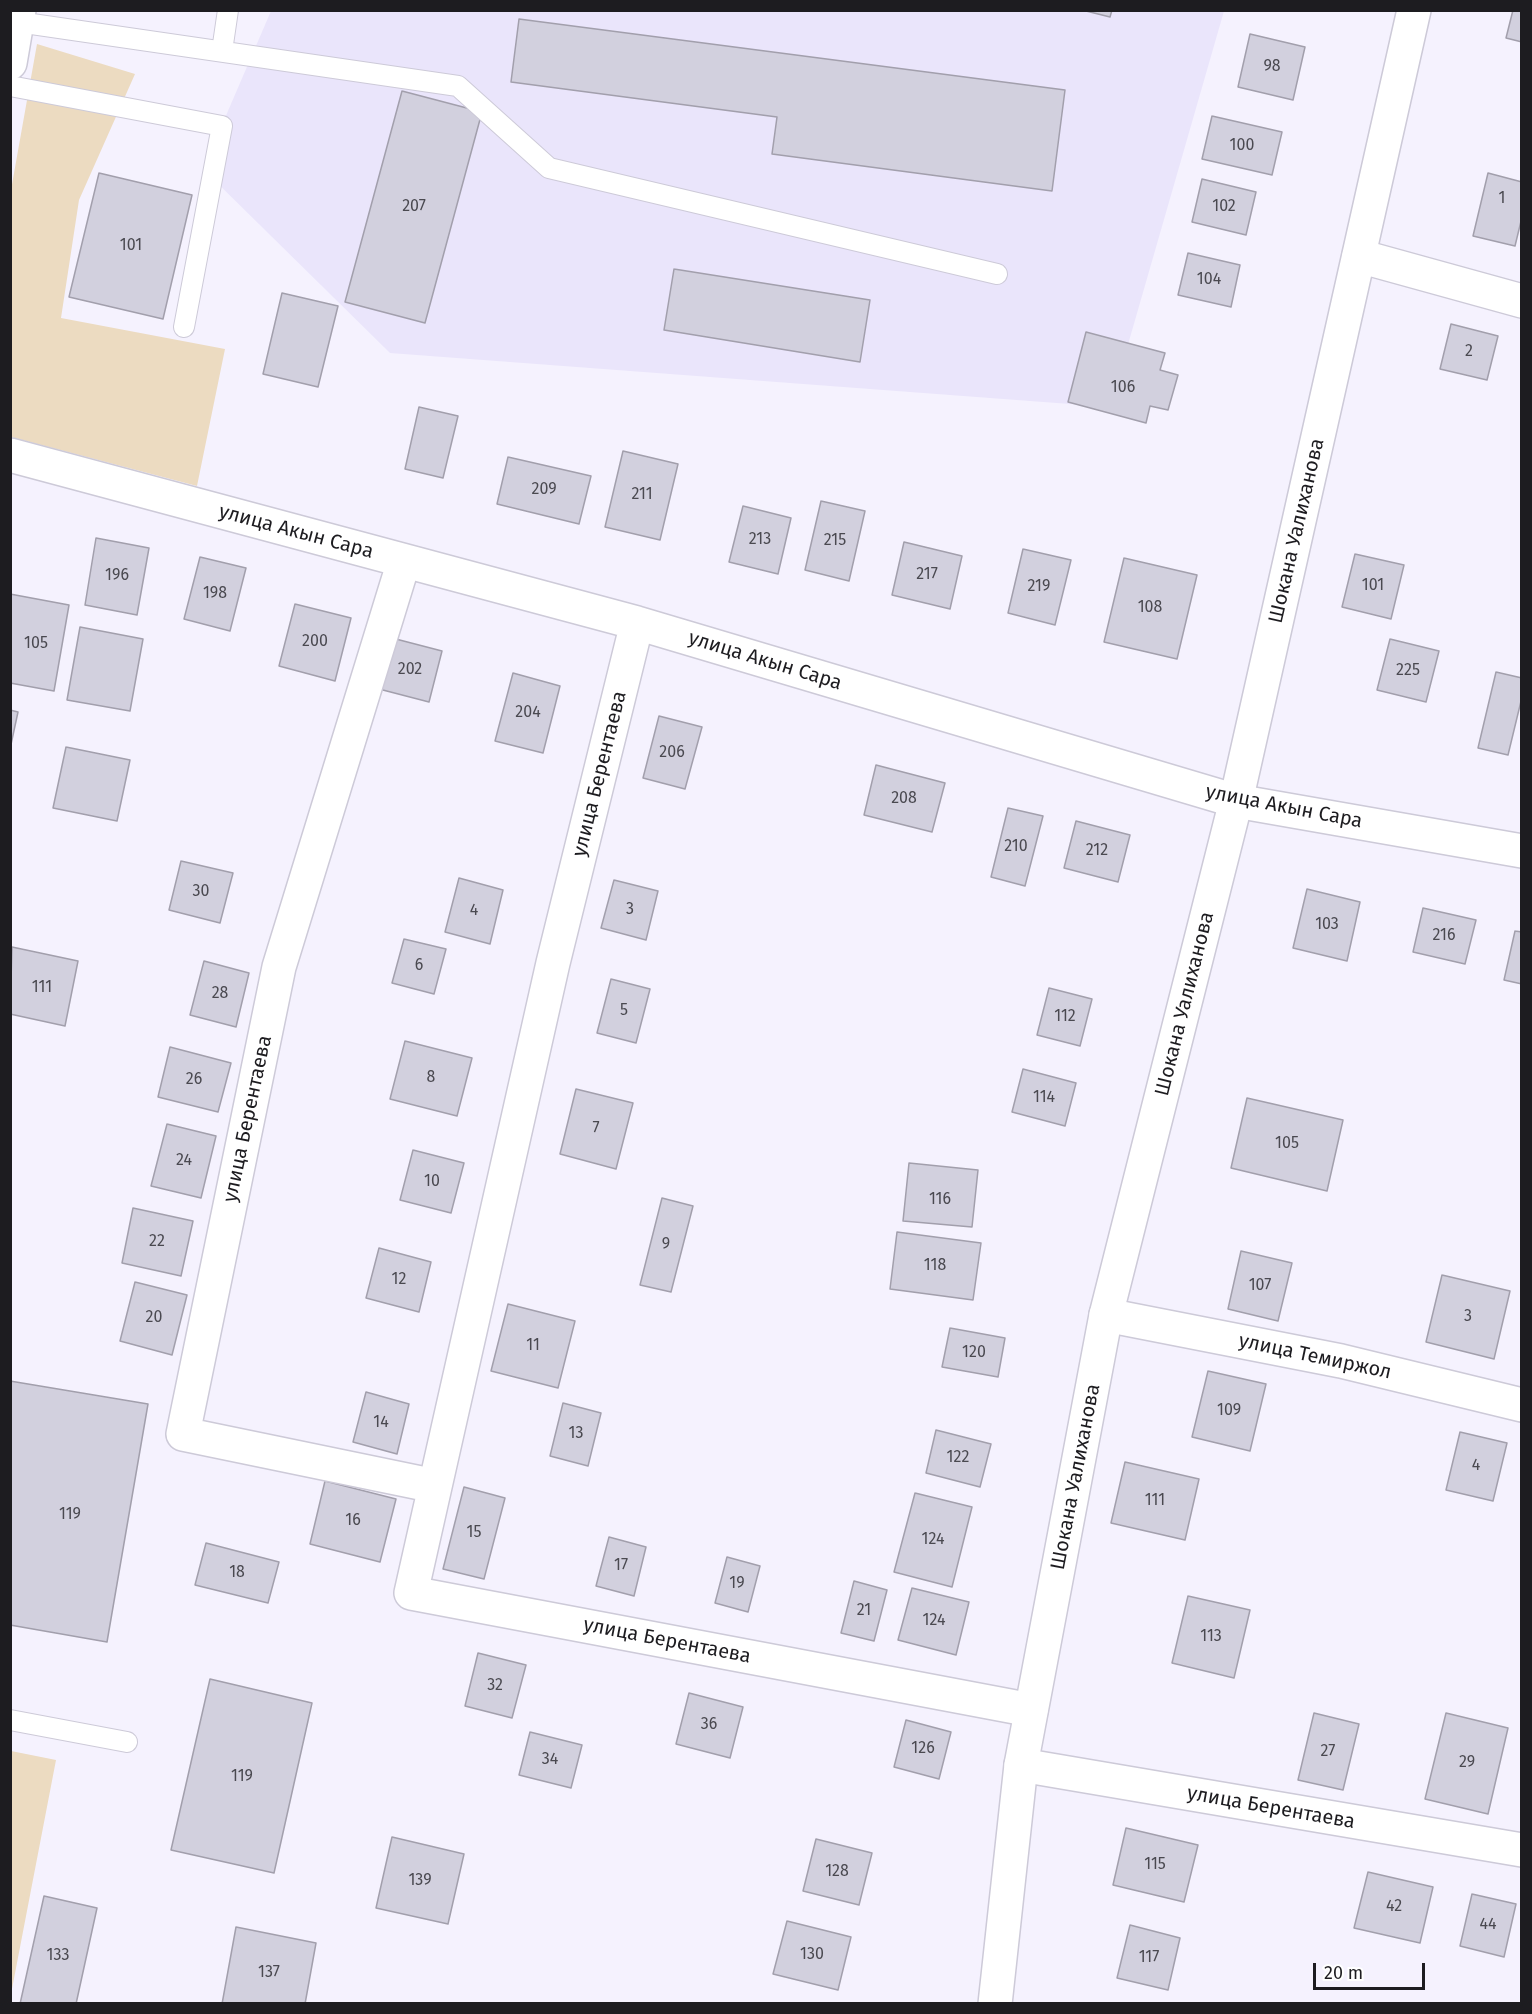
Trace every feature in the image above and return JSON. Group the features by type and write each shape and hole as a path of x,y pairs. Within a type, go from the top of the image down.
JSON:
{"street":[{"name":"Шокана Уалиханова","path":"995,2004 1021,1766 1106,1315 1236,801 1414,10"},
{"path":"10,63 19,16"},
{"path":"1359,256 1521,301"},
{"name":"улица Акын Сара","path":"10,455 638,623 1236,801 1521,851"},
{"name":"улица Берентаева","path":"404,561 279,967 183,1434 435,1486"},
{"name":"улица Берентаева","path":"638,623 553,963 411,1593 1031,1710"},
{"name":"улица Темиржол","path":"1106,1315 1341,1361 1521,1405"},
{"name":"улица Берентаева","path":"1021,1766 1521,1850"}],"lane":[{"path":"222,51 228,10"},
{"path":"19,16 222,51 458,86 549,168 997,274"},
{"path":"10,86 222,126 184,327"},
{"path":"10,1720 127,1742"}],"shaded area":[{"path":"271,11 1224,11 1110,407 390,353 203,169"},
{"path":"37,44 135,74 79,200 61,318 225,349 197,486 11,437 11,190"},
{"path":"10,1751 56,1760 11,1994"}],"building":[{"path":"1082,10 1112,10 1110,17"},
{"path":"1513,10 1522,10 1522,42 1506,38"},
{"path":"519,19 1065,90 1052,191 772,154 777,117 511,82"},
{"path":"1250,34 1305,47 1293,100 1238,87"},
{"path":"402,91 482,112 425,323 345,302"},
{"path":"1212,116 1282,132 1272,175 1202,159"},
{"path":"99,173 192,195 163,319 69,297"},
{"path":"1488,173 1522,182 1522,217 1515,246 1473,236"},
{"path":"1202,179 1256,192 1246,235 1192,222"},
{"path":"1188,253 1240,265 1231,307 1178,295"},
{"path":"674,269 870,300 860,362 664,330"},
{"path":"282,293 338,306 318,387 263,374"},
{"path":"1451,324 1498,336 1487,380 1440,369"},
{"path":"1086,332 1165,353 1160,370 1178,375 1168,410 1150,406 1146,423 1068,402"},
{"path":"419,407 458,416 443,478 405,469"},
{"path":"623,451 678,464 660,540 605,527"},
{"path":"508,457 591,476 579,524 497,504"},
{"path":"821,501 865,511 849,581 805,570"},
{"path":"743,506 791,518 778,574 729,562"},
{"path":"96,538 149,548 137,615 85,605"},
{"path":"904,542 962,556 950,609 892,595"},
{"path":"1023,549 1071,560 1055,625 1008,613"},
{"path":"1355,554 1404,565 1391,619 1342,607"},
{"path":"200,557 246,568 230,631 184,619"},
{"path":"1124,558 1197,575 1177,659 1104,642"},
{"path":"10,594 69,605 54,691 10,683"},
{"path":"295,604 351,618 335,681 279,666"},
{"path":"80,627 143,639 130,711 67,700"},
{"path":"392,638 442,651 429,702 379,689"},
{"path":"1390,639 1439,651 1426,702 1377,690"},
{"path":"1496,672 1522,678 1522,697 1508,755 1478,748"},
{"path":"513,673 560,686 543,753 495,741"},
{"path":"10,710 18,712 10,749"},
{"path":"659,716 702,727 685,789 643,778"},
{"path":"66,747 130,760 117,821 53,808"},
{"path":"876,765 945,783 932,832 864,815"},
{"path":"1008,808 1043,816 1025,886 991,877"},
{"path":"1076,821 1130,835 1118,882 1064,868"},
{"path":"181,861 233,873 220,923 169,910"},
{"path":"459,878 503,890 490,944 445,932"},
{"path":"614,880 658,891 646,940 601,928"},
{"path":"1307,889 1360,902 1347,961 1293,948"},
{"path":"1423,908 1476,920 1465,964 1413,952"},
{"path":"1515,931 1522,932 1522,984 1504,980"},
{"path":"404,939 446,949 434,994 392,983"},
{"path":"12,947 78,961 65,1026 10,1014"},
{"path":"204,961 249,973 236,1027 190,1015"},
{"path":"611,979 650,989 636,1043 597,1033"},
{"path":"1049,988 1092,999 1080,1046 1037,1035"},
{"path":"405,1041 472,1058 457,1116 390,1099"},
{"path":"170,1047 231,1063 218,1112 158,1097"},
{"path":"1023,1069 1076,1083 1065,1126 1012,1112"},
{"path":"576,1089 633,1103 616,1169 560,1154"},
{"path":"1247,1098 1343,1120 1327,1191 1231,1168"},
{"path":"167,1124 216,1136 201,1198 151,1186"},
{"path":"413,1150 464,1163 451,1213 400,1200"},
{"path":"909,1163 978,1170 972,1227 903,1221"},
{"path":"662,1198 693,1206 671,1292 640,1285"},
{"path":"133,1208 193,1221 181,1276 122,1263"},
{"path":"897,1232 981,1243 973,1300 890,1289"},
{"path":"379,1248 431,1262 419,1312 366,1298"},
{"path":"1241,1251 1292,1263 1278,1321 1228,1309"},
{"path":"1442,1275 1510,1291 1494,1359 1426,1342"},
{"path":"135,1282 187,1295 172,1355 120,1341"},
{"path":"508,1304 575,1321 558,1388 491,1371"},
{"path":"950,1328 1005,1338 998,1377 942,1367"},
{"path":"1208,1371 1266,1384 1250,1451 1192,1437"},
{"path":"10,1381 148,1404 107,1642 10,1625"},
{"path":"366,1392 409,1404 397,1454 353,1442"},
{"path":"563,1403 601,1413 588,1466 550,1456"},
{"path":"936,1430 991,1444 980,1487 926,1473"},
{"path":"1460,1432 1507,1443 1493,1501 1446,1490"},
{"path":"1125,1462 1199,1479 1185,1540 1111,1523"},
{"path":"325,1481 396,1499 380,1562 310,1544"},
{"path":"464,1487 505,1498 484,1579 443,1569"},
{"path":"915,1493 972,1507 952,1587 894,1572"},
{"path":"609,1537 646,1547 634,1596 596,1586"},
{"path":"206,1543 279,1562 268,1603 195,1585"},
{"path":"727,1557 760,1566 748,1612 715,1603"},
{"path":"854,1581 887,1590 874,1641 841,1633"},
{"path":"912,1588 969,1602 956,1655 898,1640"},
{"path":"1188,1596 1250,1610 1234,1678 1172,1663"},
{"path":"478,1653 526,1665 512,1718 465,1706"},
{"path":"210,1679 312,1703 274,1873 171,1850"},
{"path":"689,1693 743,1707 730,1758 676,1744"},
{"path":"1314,1713 1359,1724 1343,1790 1298,1780"},
{"path":"1446,1713 1508,1728 1488,1814 1425,1799"},
{"path":"906,1720 951,1732 939,1779 894,1767"},
{"path":"530,1732 582,1745 571,1788 519,1775"},
{"path":"1126,1828 1198,1845 1184,1902 1113,1885"},
{"path":"392,1837 464,1854 448,1924 376,1908"},
{"path":"816,1839 872,1853 859,1905 803,1891"},
{"path":"1368,1872 1433,1887 1420,1943 1354,1928"},
{"path":"1472,1894 1516,1904 1504,1957 1460,1946"},
{"path":"44,1896 97,1908 76,2004 20,2004"},
{"path":"787,1921 851,1937 838,1990 773,1974"},
{"path":"1130,1925 1180,1938 1168,1990 1117,1978"},
{"path":"236,1927 316,1943 305,2004 222,2004"}]}
